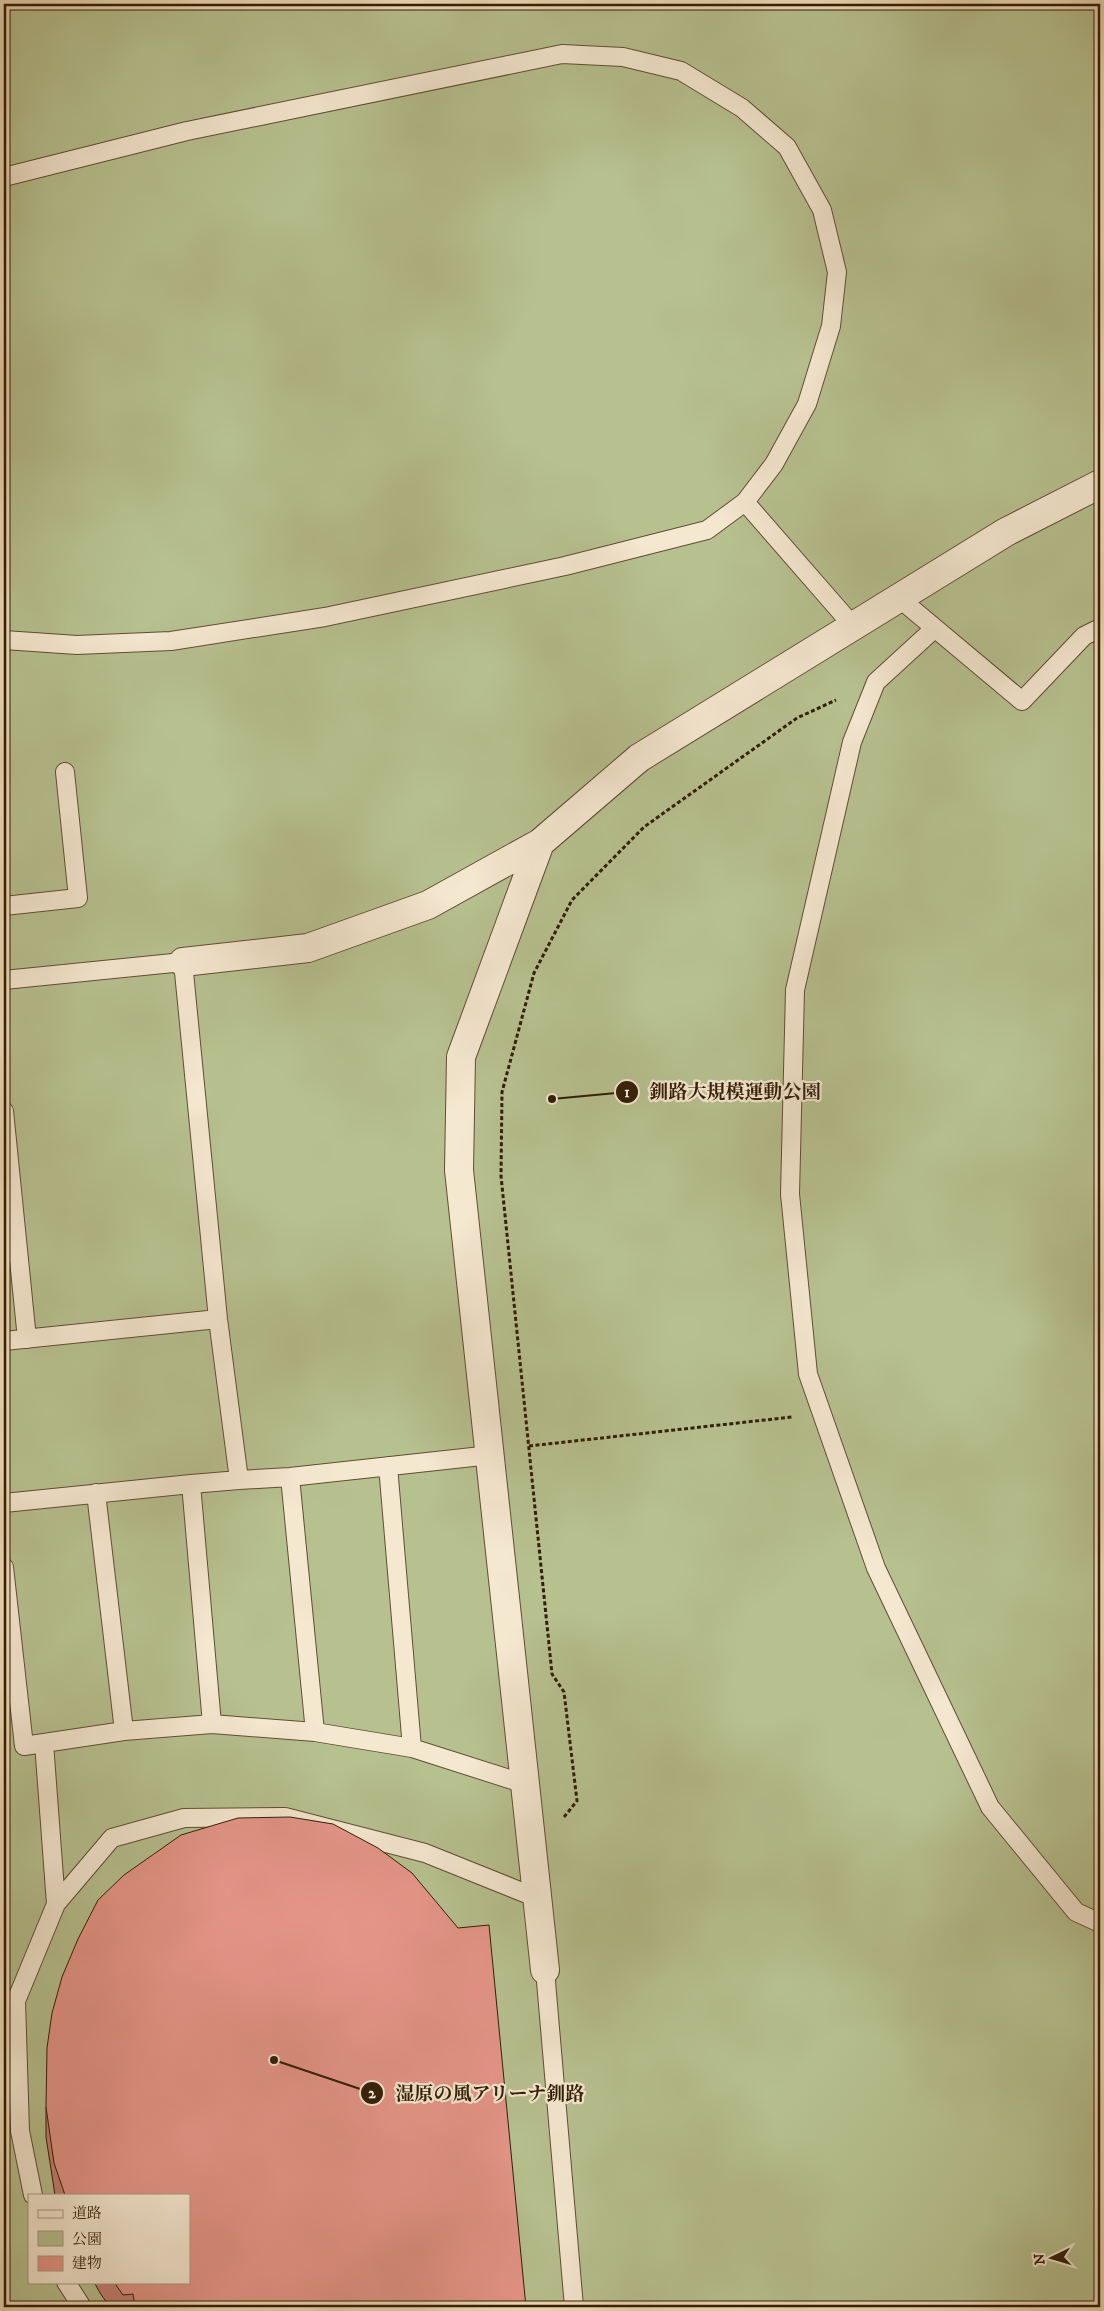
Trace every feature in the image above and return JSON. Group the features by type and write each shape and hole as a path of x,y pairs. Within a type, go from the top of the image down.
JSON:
{"street":[{"path":"183,962 308,948 428,904 540,843 639,758 1006,532 1100,484"},
{"path":"540,843 462,1057 459,1170 545,1970"}],"lane":[{"path":"4,177 187,131 562,54 623,57 681,71 742,108 787,147 822,210 837,272 831,326 808,404 774,464 745,502 707,530 564,566 325,617 171,641 78,645 10,642 4,640"},
{"path":"745,502 853,626"},
{"path":"899,598 1022,700 1084,636 1100,628"},
{"path":"936,628 876,682 852,742 796,990 790,1194 808,1374 876,1568 990,1807 1076,1912 1100,1923"},
{"path":"4,906 78,898 65,772"},
{"path":"4,980 183,962 218,1319 239,1480"},
{"path":"4,1111 27,1339"},
{"path":"4,1341 218,1319"},
{"path":"4,1502 190,1484 290,1477 491,1455"},
{"path":"388,1466 412,1748"},
{"path":"290,1477 315,1732"},
{"path":"190,1484 212,1724"},
{"path":"96,1493 124,1731"},
{"path":"4,1567 24,1746 124,1731 212,1724 315,1732 412,1748 525,1784"},
{"path":"44,1743 56,1904"},
{"path":"33,2194 20,2131 16,2001 56,1904 112,1838 184,1818 285,1817 425,1853 537,1898"},
{"path":"545,1970 574,2307"},
{"path":"67,2284 82,2307"}],"path":[{"path":"561,1821 577,1801 564,1692 552,1674 502,1176 502,1092 534,973 572,900 644,827 797,718 876,682"},
{"path":"529,1446 822,1414"}],"green space":[{"path":"4,4 1100,4 1100,2307 4,2307"}],"building":[{"path":"290,1817 333,1824 378,1848 412,1873 458,1928 489,1925 526,2307 135,2307 133,2294 123,2295 115,2284 190,2284 190,2194 65,2194 54,2163 46,2107 47,2048 52,2013 62,1977 78,1939 98,1900 124,1875 181,1835 238,1818"}],"place":[{"name":"釧路大規模運動公園","path":"552,1099"},
{"name":"湿原の風アリーナ釧路","path":"274,2060"}]}
